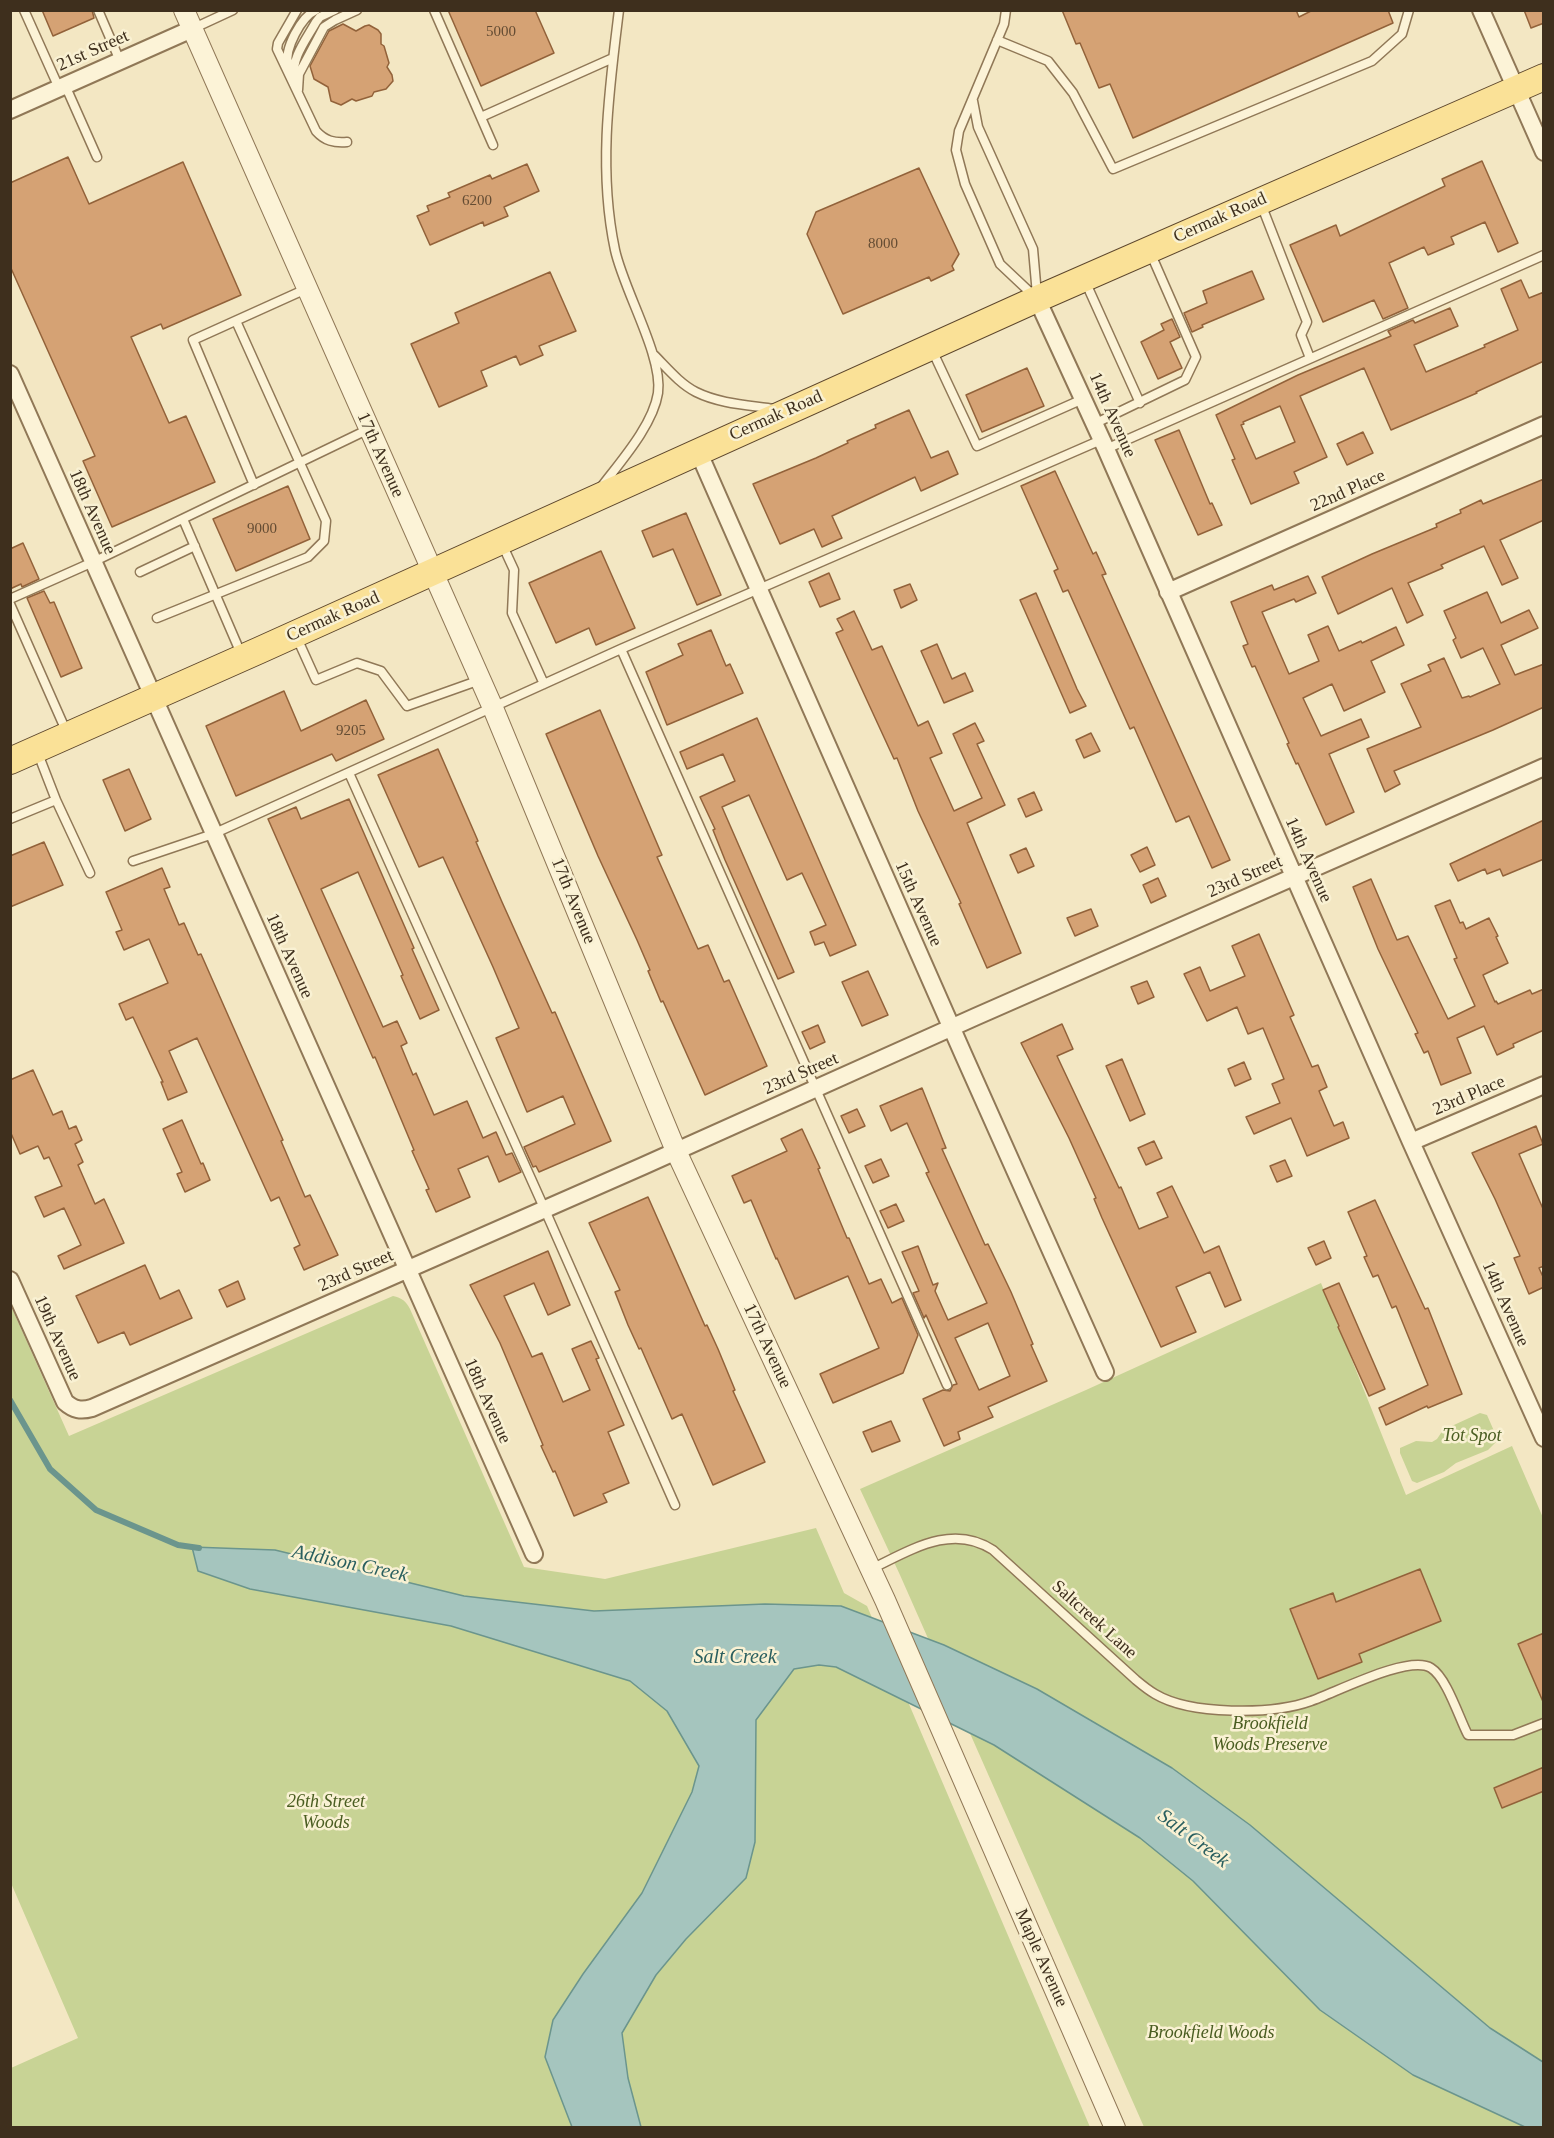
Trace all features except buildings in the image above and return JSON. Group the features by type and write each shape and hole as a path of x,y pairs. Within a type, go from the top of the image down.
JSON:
{"main road":[{"name":"Cermak Road","path":"10,761 295,635 1148,249 1544,77"}],"street":[{"name":"17th Avenue","path":"184,10 493,708 676,1151 885,1600 966,1789"},
{"path":"1481,10 1544,152"},
{"name":"21st Street","path":"10,110 192,29"},
{"name":"14th Avenue","path":"1037,299 1104,444 1411,1142 1537,1403 1544,1438"},
{"name":"18th Avenue","path":"10,374 534,1554"},
{"name":"22nd Place","path":"1168,592 1544,425"},
{"name":"15th Avenue","path":"698,451 1105,1372"},
{"name":"23rd Street","path":"72,1409 92,1408 545,1210 951,1027 1544,767"},
{"name":"23rd Place","path":"1411,1142 1544,1085"},
{"name":"19th Avenue","path":"10,1280 59,1392 72,1409"},
{"name":"Maple Avenue","path":"966,1789 1115,2127"}],"lane":[{"path":"24,10 97,157"},
{"path":"98,10 120,61"},
{"path":"192,29 233,10"},
{"path":"297,10 278,43 277,49 312,125 320,136 333,142 347,142"},
{"path":"299,97 286,60 288,48 307,16 316,10"},
{"path":"299,97 293,70 295,61 316,22 320,17 335,10"},
{"path":"299,97 299,74 324,27 357,10"},
{"path":"434,10 493,145"},
{"path":"592,500 638,438 658,393 653,354 625,285 615,251 609,212 606,143 619,10"},
{"path":"1006,10 998,40 959,132 956,150 965,184 1000,264 1037,299"},
{"path":"998,40 1048,61 1073,93 1113,169 1372,61 1402,34 1409,10"},
{"path":"481,117 613,58"},
{"path":"973,101 978,128 1033,249 1037,299"},
{"path":"1260,200 1307,322 1301,335 1310,358"},
{"path":"1094,424 1185,380 1196,357 1148,249"},
{"path":"133,861 213,834 758,589 1310,358 1544,255"},
{"path":"1084,278 1140,403"},
{"path":"254,485 193,340 307,288"},
{"path":"157,618 308,557 324,541 326,521 236,321"},
{"path":"930,347 977,446 1083,399"},
{"path":"653,354 673,375 695,392 724,401 787,411"},
{"path":"10,599 93,562 369,429"},
{"path":"183,519 243,658"},
{"path":"501,542 514,570 512,613 544,684"},
{"path":"140,572 195,546"},
{"path":"10,604 68,736"},
{"path":"295,635 316,680 357,663 381,671 408,706 480,680"},
{"path":"621,649 947,1385"},
{"path":"36,750 90,873"},
{"path":"349,772 675,1505"},
{"path":"10,819 56,800"},
{"name":"Saltcreek Lane","path":"870,1569 934,1541 952,1538 980,1542 993,1550 1136,1680 1156,1695 1181,1704 1210,1709 1268,1709 1310,1702 1397,1668 1418,1664 1431,1668 1442,1680 1468,1735 1513,1735 1544,1723"}],"green space":[{"name":"Brookfield Woods Preserve","path":"1321,1283 1406,1495 1512,1446 1544,1520 1543,2127 1144,2127 860,1489 1086,1390"},
{"name":"26th Street Woods","path":"393,1296 403,1300 410,1309 524,1567 605,1579 816,1528 844,1593 867,1606 1090,2127 11,2127 11,2068 78,2038 11,1883 10,1304 69,1436"},
{"name":"Tot Spot","path":"1480,1413 1487,1415 1498,1440 1488,1450 1456,1463 1444,1472 1417,1483 1412,1481 1400,1448 1416,1441 1432,1442 1443,1430"}],"water":[{"name":"Salt Creek","path":"192,1547 275,1550 464,1596 594,1611 765,1604 841,1606 944,1645 1037,1689 1172,1768 1250,1825 1490,2028 1543,2062 1543,2127 1525,2127 1413,2075 1320,2010 1193,1881 1140,1838 994,1745 836,1667 819,1665 794,1669 756,1720 755,1842 746,1878 686,1939 656,1975 622,2033 628,2078 641,2127 572,2127 545,2057 553,2020 583,1974 642,1893 692,1792 699,1766 667,1711 630,1681 451,1626 250,1589 198,1571"}],"waterway":[{"name":"Addison Creek","path":"10,1400 50,1469 96,1510 178,1545 199,1548"}],"park label":[{"name":"Brookfield Woods","path":"1211,2033"}]}
